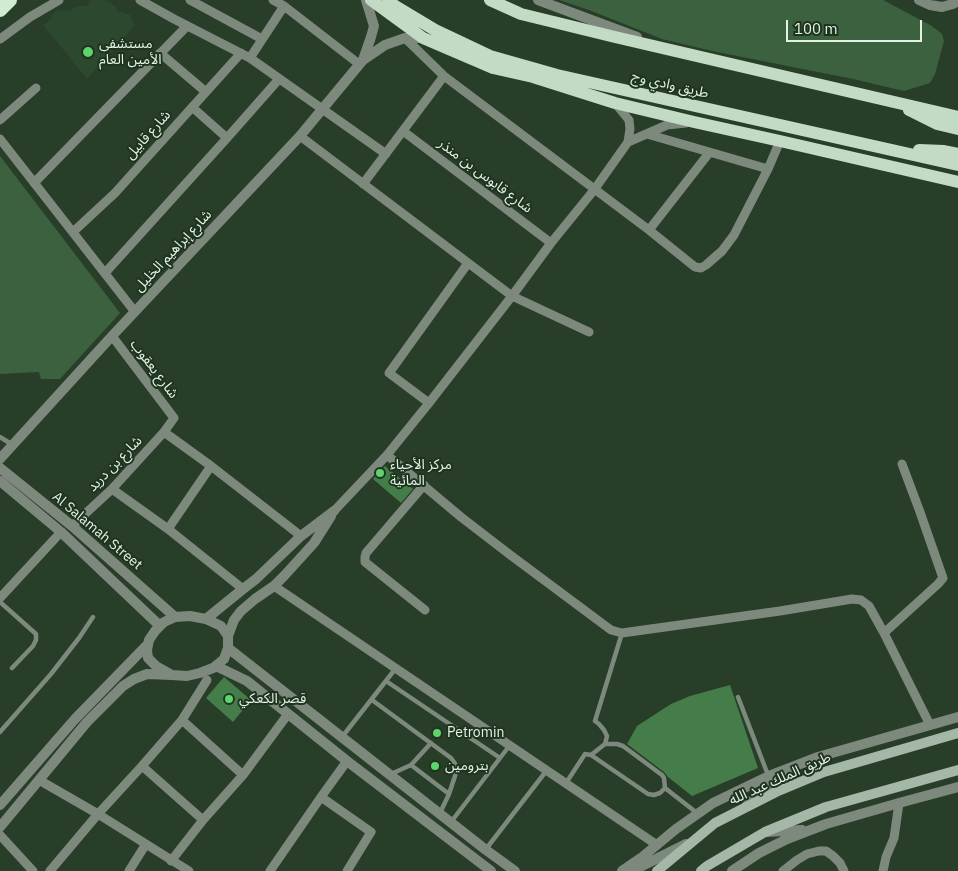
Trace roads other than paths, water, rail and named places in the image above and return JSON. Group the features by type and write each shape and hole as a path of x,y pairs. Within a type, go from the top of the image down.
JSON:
{"main road":[{"path":"371,0 423,38 493,68 615,103 958,182"},
{"name":"طريق وادي وج","path":"388,0 435,30 490,56 557,75 958,165"},
{"path":"490,0 521,14 958,117"},
{"path":"893,102 937,124 958,129"},
{"path":"887,148 944,151 958,154"},
{"name":"طريق الملك عبد الله","path":"656,871 715,823 776,792 824,772 958,733"},
{"path":"701,871 765,832 826,807 958,770"}],"street":[{"path":"0,39 30,17 59,0"},
{"path":"140,0 250,58 386,154"},
{"path":"191,0 262,39"},
{"path":"273,0 361,62"},
{"path":"361,62 372,38 374,26 366,0"},
{"path":"538,0 669,49"},
{"path":"919,0 930,5 942,7 958,1"},
{"path":"250,58 284,6"},
{"path":"34,183 187,26"},
{"path":"361,62 385,45 405,38 423,38"},
{"path":"405,38 444,76 649,230 695,267 701,268 706,265 722,251 734,235 768,169 780,141"},
{"path":"160,53 206,92"},
{"name":"شارع قابيل","path":"73,232 115,193 241,53"},
{"name":"شارع إبراهيم الخليل","path":"0,459 112,336 300,136 361,62"},
{"path":"363,184 444,76"},
{"path":"105,273 279,79"},
{"path":"0,120 36,88"},
{"path":"206,619 256,579 301,536 334,511 387,455 594,190 628,142 629,120 615,103"},
{"path":"192,107 227,138"},
{"path":"628,142 667,125 694,122"},
{"name":"شارع قابوس بن منذر","path":"403,131 551,243"},
{"path":"647,134 768,169"},
{"path":"300,136 512,296 589,332"},
{"path":"0,139 135,312"},
{"path":"649,230 709,153"},
{"path":"428,403 388,373 468,263"},
{"name":"شارع يعقوب","path":"112,336 174,418"},
{"name":"شارع بن دريد","path":"72,526 112,489 164,432 174,418"},
{"path":"164,432 301,536"},
{"path":"387,455 508,554 611,630 622,633 852,599 861,600 869,606 884,633 930,725"},
{"path":"884,633 943,578 902,464"},
{"path":"168,528 211,466"},
{"name":"Al Salamah Street","path":"0,468 72,526 175,617"},
{"path":"424,485 366,553 364,558 365,562 425,610"},
{"name":"Al Salamah Street","path":"2,486 61,532 160,626"},
{"path":"112,489 168,528 242,589"},
{"path":"0,827 87,722 124,686 134,679 147,674 187,676 200,673 216,666 224,659 228,648 228,636 234,620 255,599 274,586 314,543 334,511"},
{"path":"0,600 61,532"},
{"path":"274,586 657,845"},
{"path":"172,674 156,666 148,658 149,640 164,622 175,617 190,616 206,619 221,626 228,636"},
{"path":"0,805 75,718 148,644"},
{"path":"228,648 450,823 517,870"},
{"path":"216,666 247,681 347,761 491,871"},
{"path":"257,689 266,677"},
{"path":"50,871 182,720 207,680"},
{"path":"172,861 203,820 243,775 288,714"},
{"path":"622,871 713,803 769,776 818,757 958,717"},
{"path":"182,720 243,775"},
{"path":"270,871 347,761"},
{"path":"142,766 203,820"},
{"path":"735,814 796,766"},
{"path":"39,780 98,814 189,871"},
{"path":"732,871 759,853 787,839 826,824 958,787"},
{"path":"321,796 372,832 346,871"},
{"path":"883,871 886,857 894,838 899,802"},
{"path":"765,832 812,830"},
{"path":"0,835 33,871"},
{"path":"622,871 640,867 694,840"},
{"path":"129,871 146,844"},
{"path":"783,871 797,860 818,851 826,851 833,856 840,863 844,871"}],"lane":[{"path":"0,436 13,444"},
{"path":"0,600 36,634 33,646 12,668"},
{"path":"0,732 52,674 93,617"},
{"path":"592,755 605,744 607,736 595,721 622,633"},
{"path":"342,737 396,668"},
{"path":"386,681 500,758"},
{"path":"738,697 769,776"},
{"path":"372,700 451,758 456,766 456,773 440,815"},
{"path":"390,775 411,765 431,743"},
{"path":"605,744 624,746 662,775 665,788 698,814"},
{"path":"450,823 510,745"},
{"path":"566,783 585,754 592,755 648,794 654,795 665,788"},
{"path":"411,765 449,794"},
{"path":"486,850 547,770"}],"place":[{"name":"مستشفى الأمين العام","path":"88,52"},
{"name":"مركز الأحياء المائية","path":"380,473"},
{"name":"قصر الكعكي","path":"229,699"},
{"name":"Petromin","path":"437,733"},
{"name":"بترومين","path":"435,766"}]}
